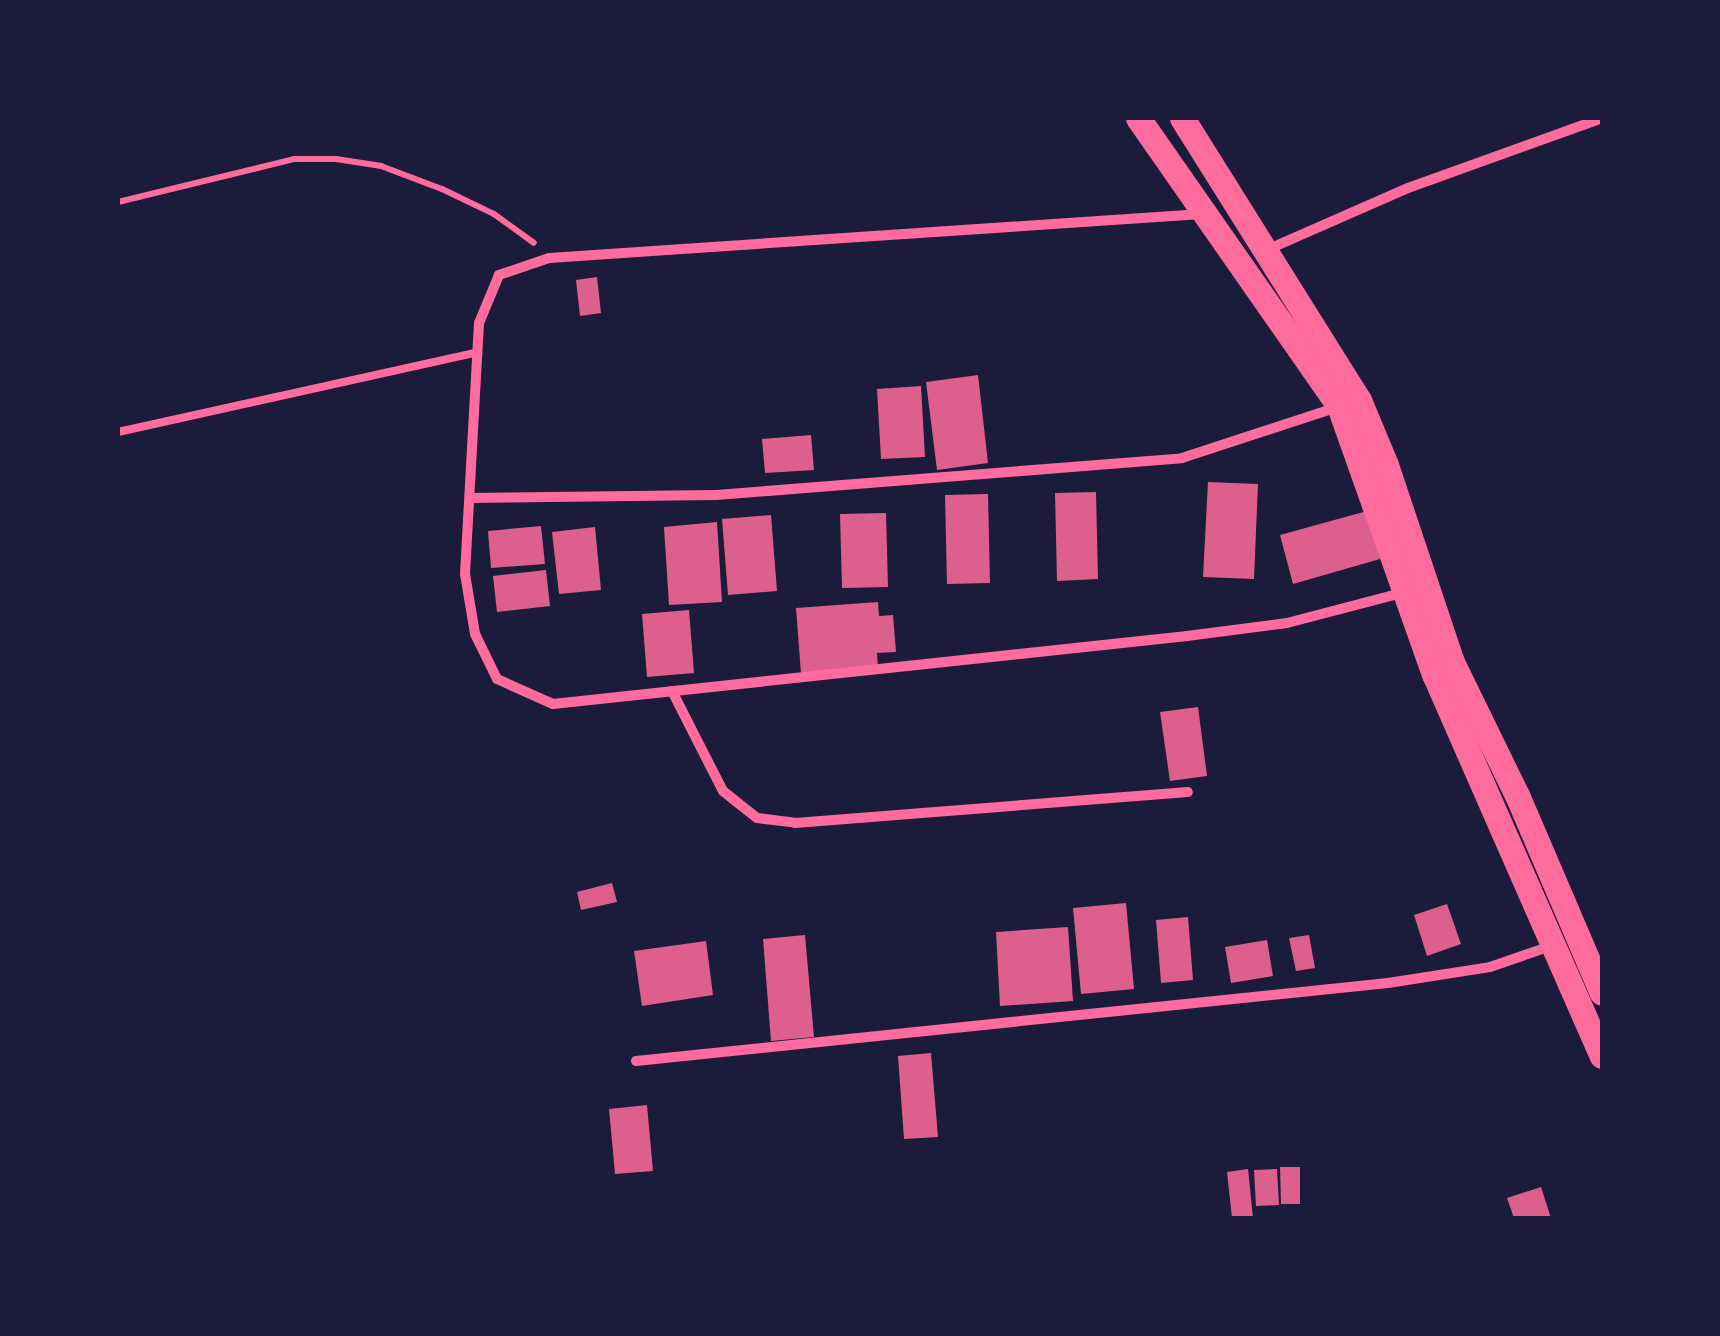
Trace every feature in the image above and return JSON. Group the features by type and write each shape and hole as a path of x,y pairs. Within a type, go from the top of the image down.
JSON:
{"main road":[{"path":"1138,118 1203,214 1349,403"},
{"path":"1182,118 1267,250 1349,403 1418,588 1592,1005 1602,1056"},
{"path":"1566,940 1602,993"}],"street":[{"path":"1241,263 1408,188 1602,118"},
{"path":"1203,214 550,258 498,275 479,323 468,589 475,634 497,679 553,704 1287,623 1418,588"},
{"path":"470,498 716,495 1182,458 1349,403"},
{"path":"672,692 722,791 757,818 795,823 1188,792"},
{"path":"636,1060 1388,983 1490,966 1566,940"}],"lane":[{"path":"118,432 478,352"}],"path":[{"path":"118,202 294,159 336,159 382,166 494,214 524,232 550,258"}],"building":[{"path":"597,277 601,313 580,316 576,280"},
{"path":"978,375 988,463 937,470 926,382"},
{"path":"921,386 925,457 881,459 877,389"},
{"path":"811,435 814,470 765,473 762,439"},
{"path":"1208,482 1258,484 1254,579 1203,577"},
{"path":"1096,492 1098,579 1057,581 1055,493"},
{"path":"988,494 990,583 947,584 945,495"},
{"path":"1367,511 1380,559 1293,584 1280,535"},
{"path":"886,513 888,587 842,588 840,514"},
{"path":"771,515 777,591 728,595 722,519"},
{"path":"717,522 722,602 669,605 664,527"},
{"path":"541,526 545,564 491,568 488,531"},
{"path":"595,527 601,590 559,594 552,532"},
{"path":"546,570 550,606 497,612 493,576"},
{"path":"878,602 879,616 893,615 896,652 877,653 878,668 801,674 796,608"},
{"path":"689,610 694,673 647,677 642,614"},
{"path":"1198,707 1207,776 1170,781 1160,712"},
{"path":"612,883 617,902 581,910 577,892"},
{"path":"1126,903 1134,989 1081,994 1073,908"},
{"path":"1447,904 1461,944 1427,956 1414,915"},
{"path":"1188,917 1193,980 1161,983 1156,920"},
{"path":"1068,927 1073,1001 1000,1006 996,932"},
{"path":"805,935 814,1037 771,1041 763,939"},
{"path":"1309,935 1315,968 1296,971 1289,938"},
{"path":"1267,940 1273,976 1231,983 1225,947"},
{"path":"706,941 713,995 642,1006 634,951"},
{"path":"931,1053 938,1137 904,1139 898,1056"},
{"path":"647,1105 653,1171 615,1174 609,1109"},
{"path":"1280,1167 1300,1167 1300,1204 1281,1204"},
{"path":"1248,1169 1253,1218 1232,1218 1227,1172"},
{"path":"1277,1169 1279,1205 1256,1206 1254,1170"},
{"path":"1541,1187 1551,1218 1514,1218 1507,1198"}]}
